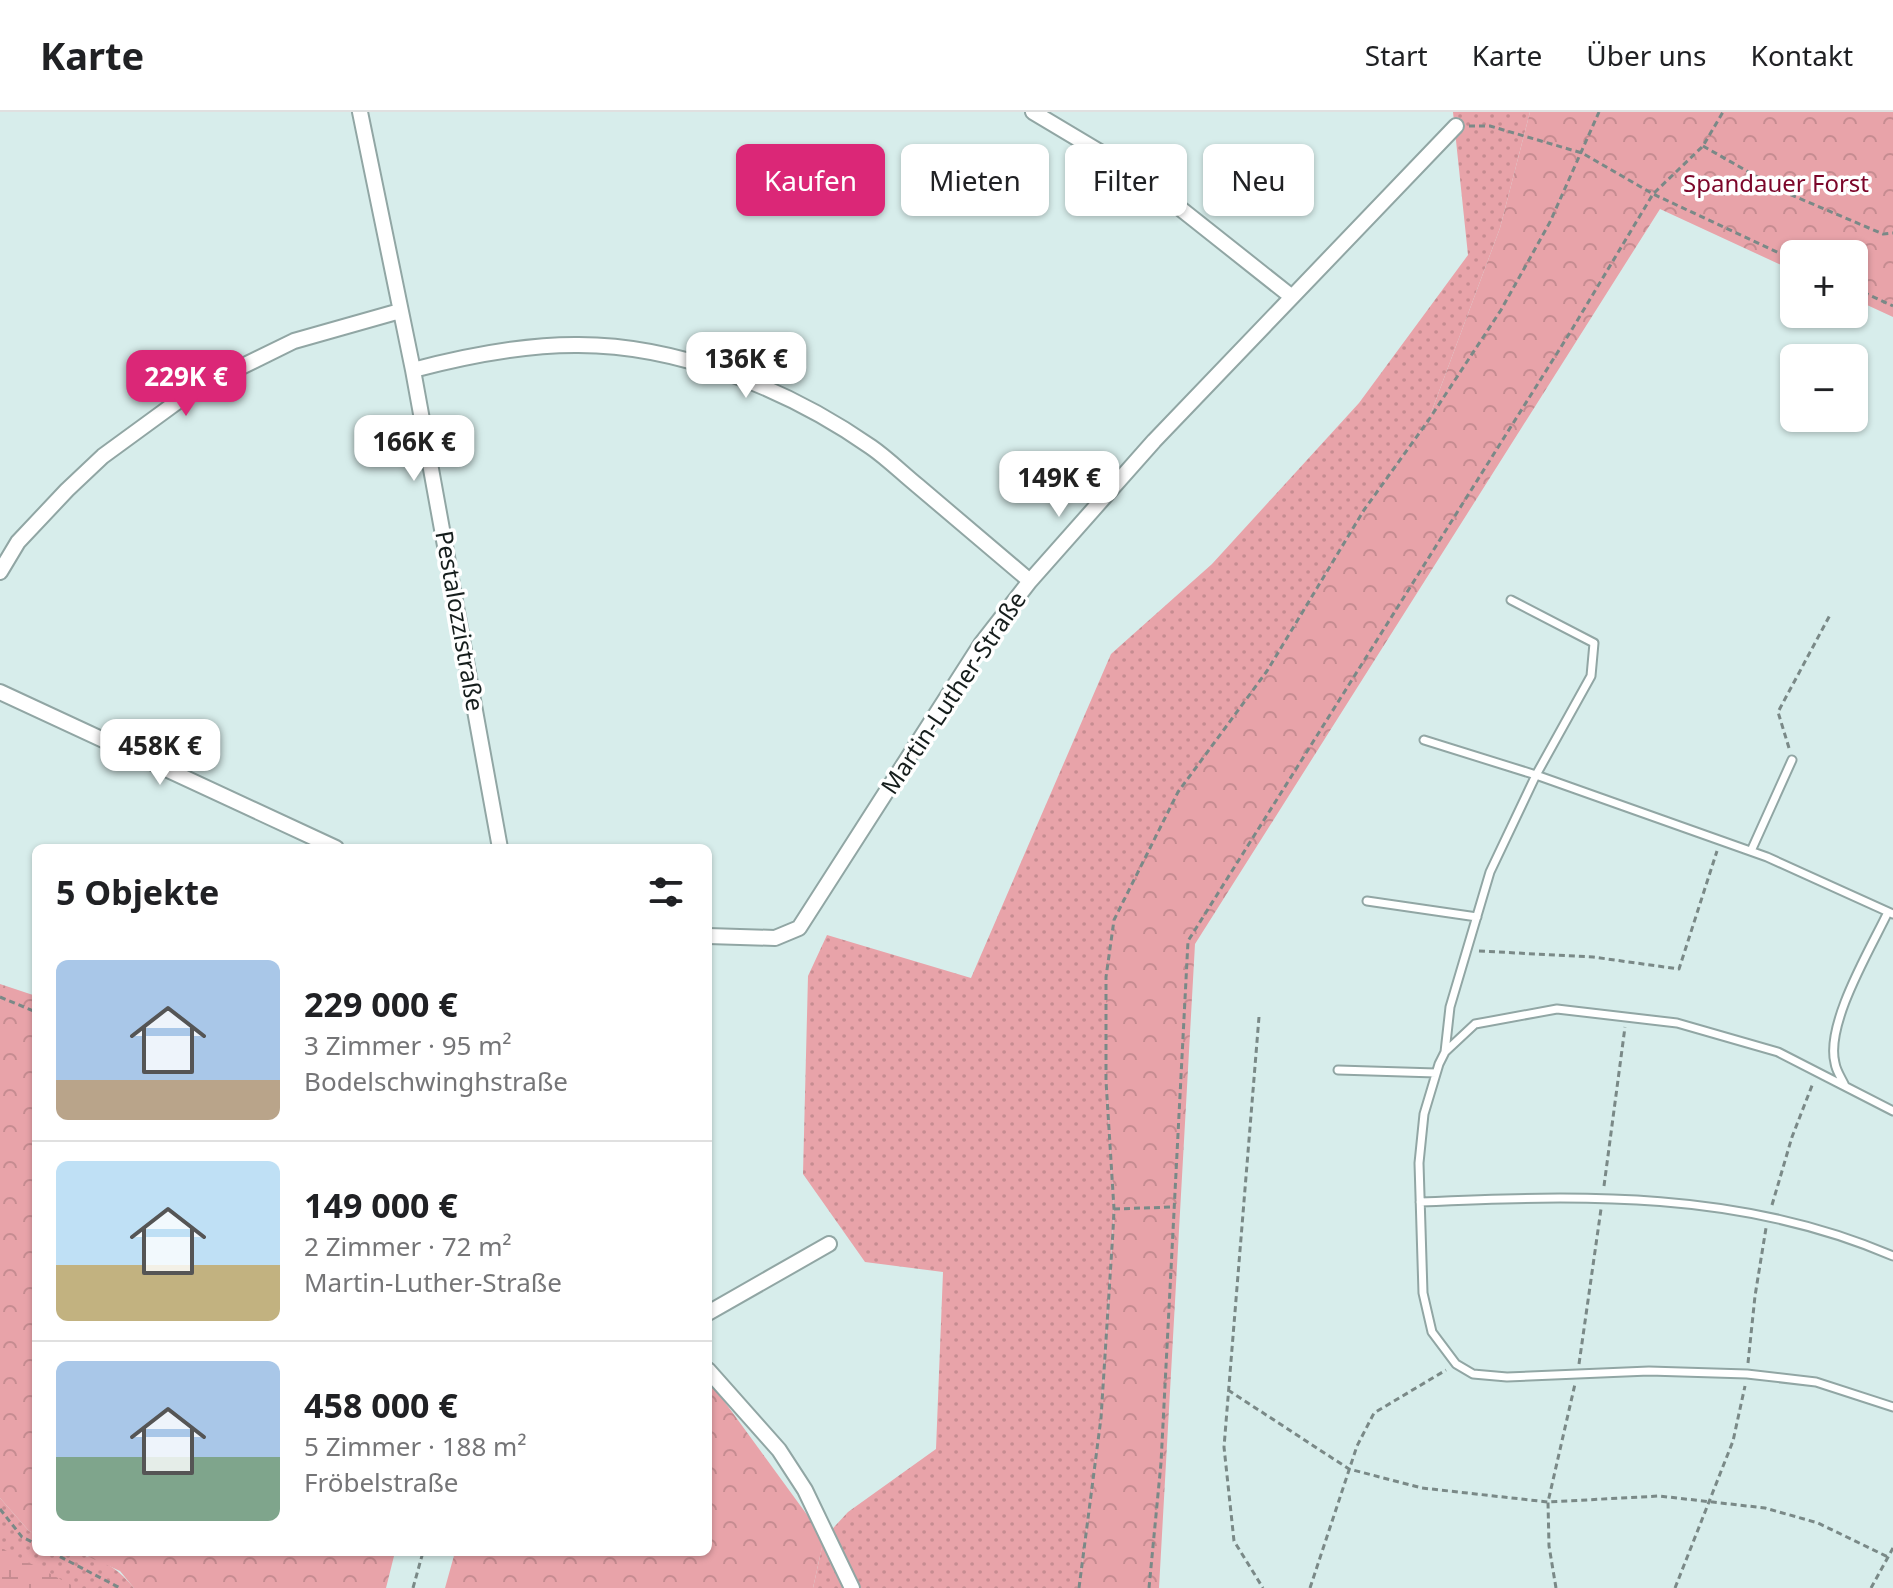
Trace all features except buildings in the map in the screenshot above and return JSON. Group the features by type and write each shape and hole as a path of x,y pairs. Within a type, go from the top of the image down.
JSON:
{"street":[{"name":"Pestalozzistraße","path":"360,112 413,370 499,844"},
{"path":"1033,112 1105,155 1292,297"},
{"name":"Martin-Luther-Straße","path":"712,936 775,938 799,928 981,644 1030,581 1154,441 1456,126"},
{"path":"0,572 18,542 85,473 140,427 192,391 294,341 400,311"},
{"path":"413,370 464,356 577,345 622,348 743,377 797,402 871,447 1030,581"},
{"path":"0,692 327,844"},
{"path":"712,1311 829,1244"},
{"path":"712,1375 779,1450 805,1490 852,1588"}],"lane":[{"path":"1511,600 1594,643 1591,676 1536,775 1490,872 1450,1007 1445,1052 1424,1114 1419,1163 1423,1293 1432,1332 1456,1364 1473,1374 1507,1377 1649,1371 1747,1374 1816,1382 1893,1407"},
{"path":"1424,740 1536,775 1751,851 1891,913 1843,1007 1834,1036 1834,1063 1845,1086"},
{"path":"1751,851 1792,760"},
{"path":"1367,901 1477,917"},
{"path":"1445,1052 1475,1024 1557,1009 1677,1023 1778,1052 1893,1111"},
{"path":"1338,1070 1436,1073"},
{"path":"1420,1202 1518,1198 1657,1200 1768,1216 1862,1242 1893,1256"}],"path":[{"path":"1079,1588 1101,1418 1114,1209 1106,1081 1106,977 1114,920 1178,792 1267,671 1364,510 1428,421 1501,310 1550,222 1599,112"},
{"path":"1149,1588 1161,1463 1188,941 1571,331 1653,194 1703,146 1723,112"},
{"path":"1456,126 1490,126 1582,153 1653,194 1780,253"},
{"path":"1703,146 1782,191 1883,234 1893,233"},
{"path":"1868,294 1893,306"},
{"path":"1792,760 1778,712 1830,615"},
{"path":"1467,950 1593,957 1679,969 1721,840"},
{"path":"0,997 32,1010"},
{"path":"1259,1017 1224,1447 1234,1541 1263,1588"},
{"path":"1556,1588 1549,1546 1548,1502 1577,1374 1626,1017"},
{"path":"1675,1588 1733,1441 1747,1374 1768,1216 1792,1137 1817,1072"},
{"path":"1114,1209 1173,1207"},
{"path":"1310,1588 1357,1446 1374,1413 1456,1364"},
{"path":"1228,1390 1349,1469 1422,1488 1548,1502 1659,1496 1765,1508 1818,1523 1888,1557"},
{"path":"0,1509 22,1537 32,1542"},
{"path":"1871,1588 1893,1548"},
{"path":"59,1556 120,1588"},
{"path":"413,1588 422,1556"}],"green space":[{"path":"1453,112 1530,112 1500,228 1428,421 1364,510 1267,671 1106,977 1106,1081 1114,1209 1101,1418 1079,1588 813,1588 824,1538 848,1512 936,1449 943,1272 865,1262 803,1174 808,976 827,935 971,978 1111,654 1212,564 1359,403 1468,255"},
{"name":"Spandauer Forst","path":"1530,112 1893,112 1893,317 1868,305 1868,240 1780,240 1780,265 1660,209 1195,944 1159,1588 1079,1588 1101,1418 1113,1231 1106,1081 1106,977 1114,920 1178,792 1267,671 1364,510 1428,421 1500,228"},
{"path":"0,984 32,995 32,1532 0,1498"},
{"path":"712,1384 824,1538 813,1588 445,1588 454,1556 712,1556"},
{"path":"0,1498 32,1532 32,1556 90,1557 113,1568 134,1588 0,1588"},
{"path":"0,1544 5,1550 77,1588 0,1588"},
{"path":"87,1556 394,1556 386,1588 134,1588 120,1571"}]}
